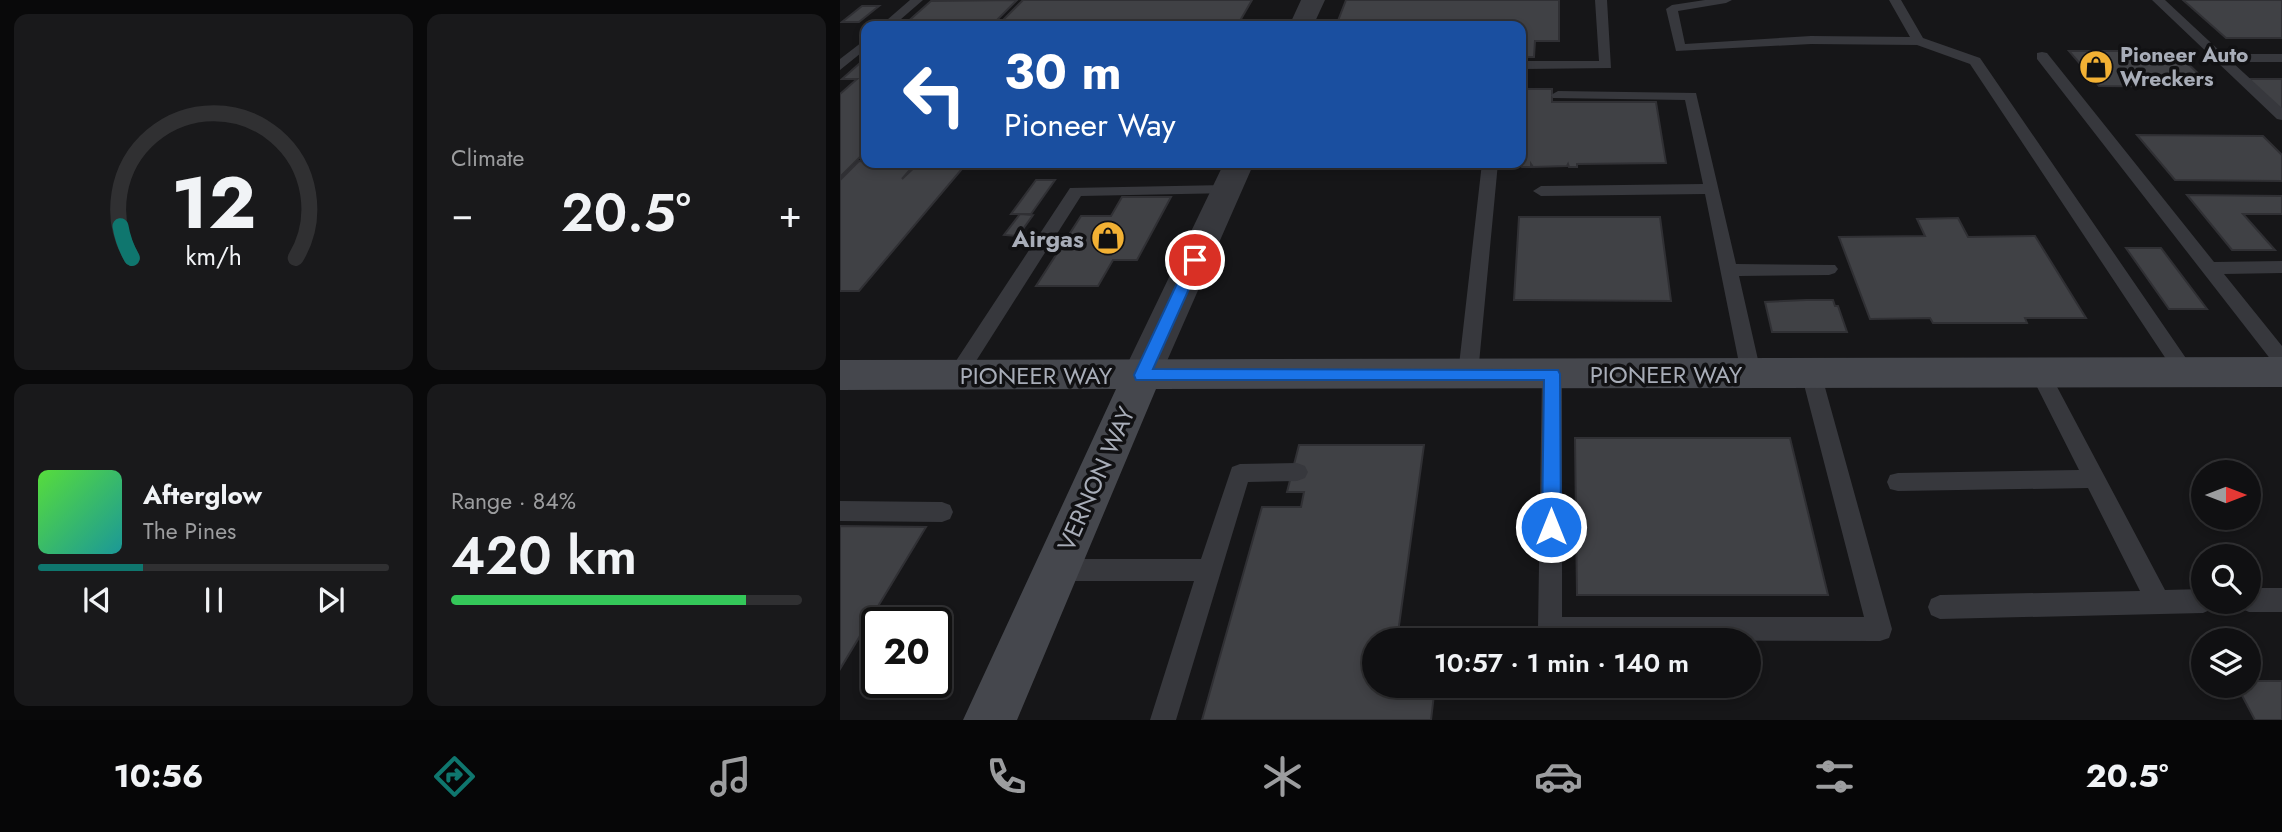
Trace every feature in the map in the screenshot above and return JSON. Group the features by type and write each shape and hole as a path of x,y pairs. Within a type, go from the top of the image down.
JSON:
{"main road":[{"name":"PIONEER WAY","path":"840,375 2282,372"},
{"name":"VERNON WAY","path":"990,720 1142,375"}],"street":[{"path":"1303,21 1313,0"},
{"name":"VERNON WAY","path":"1142,375 1233,177"}],"lane":[{"path":"892,21 917,0"},
{"path":"1526,65 1606,65 1601,0"},
{"path":"1726,0 1672,9 1680,48 1811,40 1918,41 1975,61 2185,372"},
{"path":"1895,0 1918,41"},
{"path":"2158,0 2282,116"},
{"path":"840,66 861,47"},
{"path":"2042,56 2282,360"},
{"path":"2220,58 2282,58"},
{"path":"1558,95 1690,96 1751,373"},
{"path":"1468,374 1489,168"},
{"path":"957,375 1076,191 1233,177"},
{"path":"1541,191 1711,189"},
{"path":"2209,268 2282,267"},
{"path":"1729,270 1829,269"},
{"path":"1552,374 1550,629 1880,629 1811,373"},
{"path":"2040,373 2158,602"},
{"path":"1163,720 1240,472 1297,472"},
{"path":"1898,482 2095,479"},
{"path":"840,511 942,512"},
{"path":"1056,570 1210,570"},
{"path":"2261,600 2282,600"},
{"path":"1940,607 2191,601"}],"building":[{"path":"1017,0 996,21 908,21 931,1"},
{"path":"1023,0 1252,0 1240,21 1002,21"},
{"path":"1346,0 1559,0 1559,41 1535,41 1534,57 1526,57 1526,21 1338,21"},
{"path":"2183,0 2282,0 2282,38 2226,38"},
{"path":"862,6 879,6 859,22 842,22"},
{"path":"2069,51 2175,51 2212,87 2099,86"},
{"path":"861,63 861,156 840,177 840,94 857,79 842,79"},
{"path":"2246,79 2282,79 2282,113"},
{"path":"1526,89 1552,89 1552,102 1656,102 1666,163 1577,164 1577,167 1569,167 1568,164 1533,167 1531,164 1531,167 1526,167"},
{"path":"2137,135 2263,136 2282,155 2282,181 2175,180"},
{"path":"859,161 861,168 912,168 902,179 914,168 963,168 859,291 840,291 840,180"},
{"path":"1036,180 1055,180 1031,214 1011,214"},
{"path":"2187,195 2282,196 2282,214 2243,214 2275,250 2232,250"},
{"name":"Airgas","path":"1122,197 1171,197 1137,260 1113,260 1098,286 1036,286 1081,216 1111,216"},
{"path":"1020,214 1033,215 1018,236 1004,235"},
{"path":"1519,217 1660,217 1671,301 1514,300"},
{"path":"1958,218 1968,237 2035,236 2086,318 2025,318 2027,323 1933,323 1930,318 1870,319 1839,237 1925,236 1917,219"},
{"path":"2126,248 2161,248 2207,309 2169,309"},
{"path":"1833,300 1835,306 1838,306 1847,332 1772,332 1765,302"},
{"path":"1575,438 1790,438 1828,595 1577,595"},
{"path":"1299,445 1424,445 1399,628 1362,628 1362,698 1434,698 1431,720 1202,720 1262,507 1301,507 1304,492 1287,492"},
{"path":"840,526 926,527 878,607 861,607 861,634 840,669"},
{"path":"2261,681 2282,681 2282,720 2255,720 2243,698 2261,698"}],"place":[{"name":"Pioneer Auto Wreckers","path":"2096,67"},
{"name":"Airgas","path":"1108,238"}],"route":[{"path":"1195,260 1142,375 1552,374 1551,527"}]}
